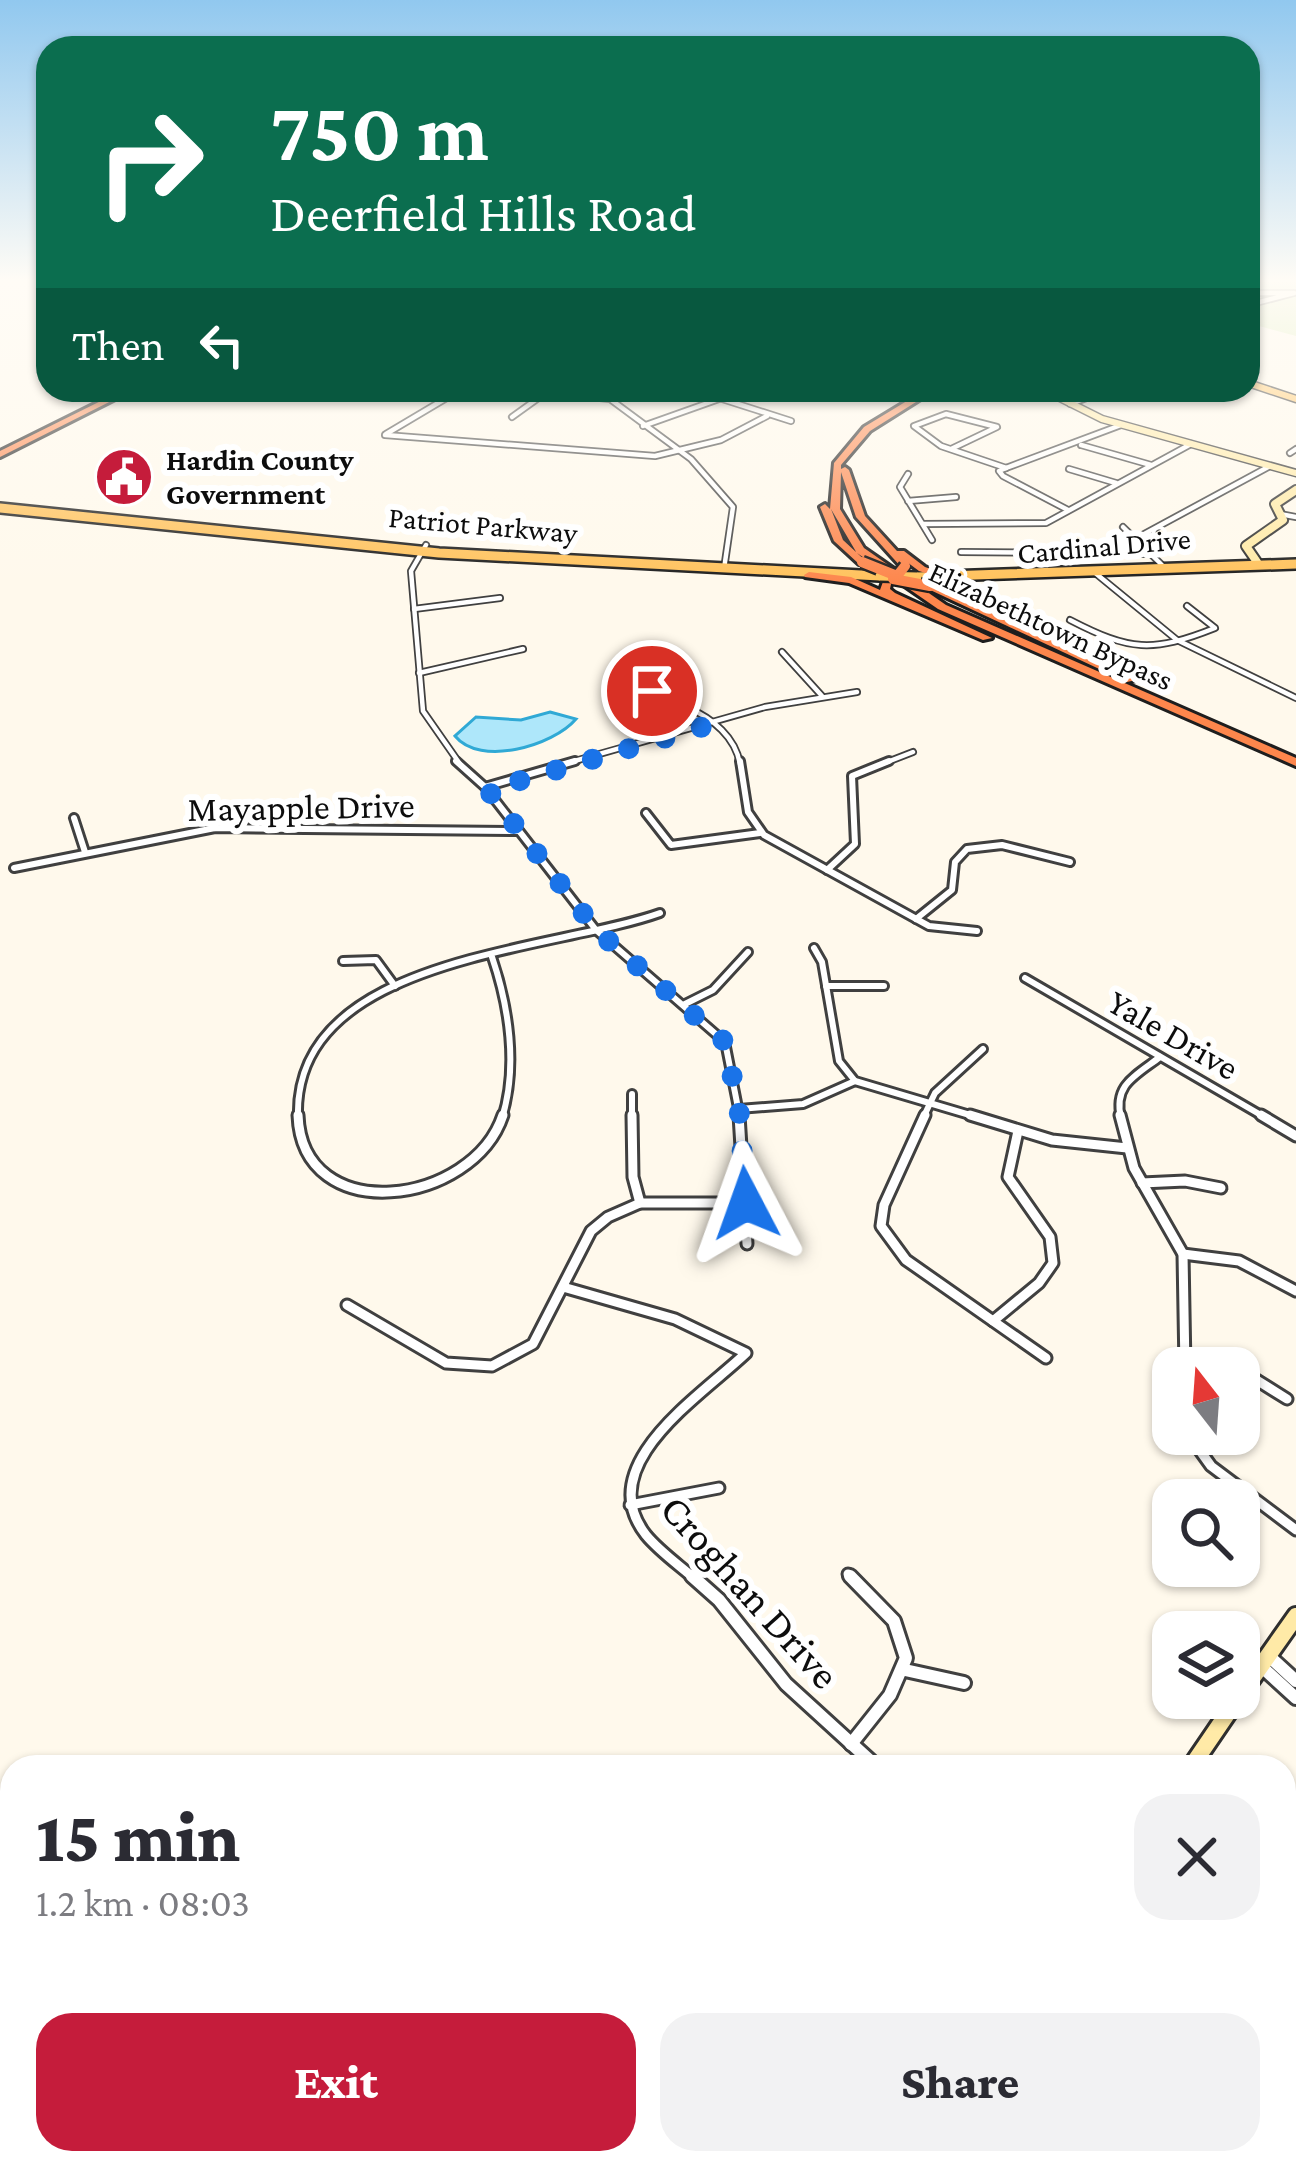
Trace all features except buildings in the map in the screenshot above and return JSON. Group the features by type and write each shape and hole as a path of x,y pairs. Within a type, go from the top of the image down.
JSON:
{"highway":[{"path":"0,452 102,402"},
{"path":"912,402 861,434 841,468 852,503 886,543 922,569 951,578"},
{"path":"819,574 842,572 848,564 831,529 825,490 872,433 922,402"},
{"name":"Elizabethtown Bypass","path":"841,468 842,498 854,527 878,556 916,585 1296,757"},
{"name":"Elizabethtown Bypass","path":"841,468 832,496 840,522 860,550 892,578 955,613 1296,757"},
{"path":"831,529 862,562 981,607 1160,695"},
{"path":"886,543 892,575 885,590 933,617"},
{"path":"819,574 858,583 933,617 1174,709"},
{"path":"967,578 952,586 981,607"}],"main road":[{"path":"1260,389 1296,401"},
{"name":"Patriot Parkway","path":"0,505 425,547 724,569 916,577"},
{"name":"Cardinal Drive","path":"916,577 1296,564"}],"street":[{"path":"440,402 385,435 649,456 730,436 766,416"},
{"path":"512,417 533,402"},
{"path":"611,402 680,451 733,507 724,569"},
{"path":"641,427 711,402"},
{"path":"732,402 791,422"},
{"path":"1065,402 1119,424 1296,472"},
{"path":"1069,404 1074,402"},
{"path":"961,415 967,408"},
{"path":"951,448 997,430 992,423 961,415 933,415 914,428 951,448 1006,468"},
{"path":"1070,511 999,472 1080,444 1119,424"},
{"path":"1080,444 1151,465"},
{"path":"923,524 1042,523 1194,445"},
{"path":"1135,539 1270,466"},
{"path":"1069,470 1118,484"},
{"path":"908,474 900,487 932,540"},
{"path":"1257,562 1245,548 1281,522 1275,504 1296,490"},
{"path":"908,501 956,497"},
{"path":"1280,514 1296,517"},
{"path":"1123,527 1162,565"},
{"path":"425,547 411,571 419,673 429,723 596,930 685,1004 731,1054 747,1244"},
{"path":"961,552 1151,554"},
{"path":"1094,572 1177,640 1296,698"},
{"path":"413,609 500,598"},
{"path":"1070,620 1133,651 1216,626 1187,606"},
{"path":"419,673 523,649"},
{"path":"782,652 788,665 823,698"},
{"path":"606,695 639,689 665,694 740,754 748,812 761,832 916,919 943,930 977,932"},
{"path":"486,789 765,707 857,692"},
{"path":"827,870 855,844 852,776 913,752"},
{"path":"646,813 671,845 761,832"},
{"path":"209,816 215,828"},
{"path":"74,818 86,852"},
{"name":"Mayapple Drive","path":"14,868 215,828 520,832"},
{"path":"916,919 952,890 955,862 967,849 1002,845 1070,862"},
{"path":"492,957 510,1024 509,1073 496,1136 476,1160 425,1185 366,1190 332,1182 314,1170 296,1133 297,1097 307,1062 329,1030 394,986 492,957 660,913"},
{"path":"814,948 839,1061 855,1081 1070,1144 1127,1148"},
{"path":"685,1004 713,990 748,952"},
{"path":"344,961 376,960 394,986"},
{"name":"Yale Drive","path":"1025,978 1296,1136"},
{"path":"826,986 884,986"},
{"path":"982,1049 944,1081 929,1105 884,1205 881,1226 899,1253 1046,1358"},
{"path":"1160,1057 1117,1092 1127,1148 1183,1254 1185,1347"},
{"path":"739,1109 803,1104 855,1081"},
{"path":"632,1094 633,1177 640,1203"},
{"path":"993,1321 1041,1281 1054,1256 1048,1234 1009,1180 1007,1165 1018,1130"},
{"path":"1142,1183 1185,1181 1221,1188"},
{"path":"347,1305 446,1363 474,1368 504,1363 527,1351 591,1231 616,1211 640,1203 746,1203"},
{"path":"1183,1254 1239,1262 1296,1291"},
{"name":"Croghan Drive","path":"563,1287 675,1319 741,1346 746,1353 707,1396 640,1455 629,1483 630,1505 646,1535 719,1600 786,1684 863,1755"},
{"path":"1260,1382 1287,1399"},
{"path":"1200,1455 1296,1530"},
{"path":"630,1505 719,1488"},
{"path":"848,1574 896,1622 905,1644 905,1670 891,1700 851,1744"},
{"path":"1260,1667 1296,1616"},
{"path":"1264,1661 1296,1682"},
{"path":"1264,1661 1296,1698"},
{"path":"905,1670 964,1683"},
{"path":"1199,1755 1224,1719"}],"water":[{"path":"550,712 576,719 551,737 516,749 481,750 455,736 476,717 521,720"}],"place":[{"name":"Hardin County Government","path":"124,477"}],"route":[{"path":"652,691 671,696 709,725 488,790 596,930 725,1042 739,1109 746,1203"}]}
